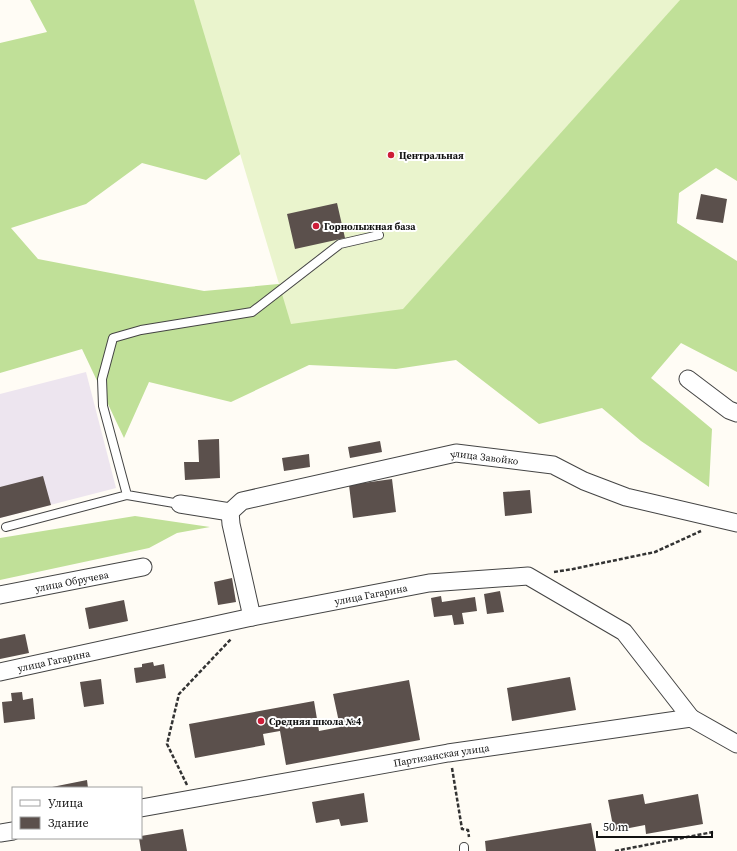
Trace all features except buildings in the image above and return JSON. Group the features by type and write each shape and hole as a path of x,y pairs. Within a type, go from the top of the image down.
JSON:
{"street":[{"path":"688,379 729,410 737,413"},
{"name":"улица Завойко","path":"230,512 242,501 456,453 553,465 584,481 626,497 732,521"},
{"path":"180,504 230,512 231,524 252,617"},
{"name":"улица Обручева","path":"0,595 143,567"},
{"path":"528,576 624,632 691,718 737,744"},
{"name":"улица Гагарина","path":"0,672 252,617 429,583 528,576"},
{"name":"Партизанская улица","path":"142,808 448,753 691,718"},
{"path":"0,833 12,831"}],"lane":[{"path":"127,495 103,406 102,378 113,338 141,330 252,312 340,244 379,235"},
{"path":"6,526 127,495 180,504"}],"path":[{"path":"528,576 573,569 655,552 732,521"},
{"path":"194,798 167,744 179,694 231,639"},
{"path":"450,761 462,829 468,830 466,847"},
{"path":"615,851 713,832"}],"shaded area":[{"path":"86,372 116,488 0,518 0,394"}],"green space":[{"path":"30,0 226,0 267,134 206,180 142,163 86,204 11,228 38,259 204,291 396,273 638,0 737,0 737,181 716,168 679,193 677,223 737,261 737,372 681,343 651,378 712,429 709,487 641,441 602,408 539,424 456,360 396,369 309,365 231,402 149,382 124,438 82,349 0,373 0,43 47,32"},
{"name":"Центральная","path":"194,0 680,0 403,309 291,324"},
{"path":"135,516 210,527 177,533 149,548 0,580 0,538"}],"place":[{"name":"Центральная","path":"391,155"},
{"name":"Горнолыжная база","path":"316,226"},
{"name":"Средняя школа №4","path":"261,721"}]}
